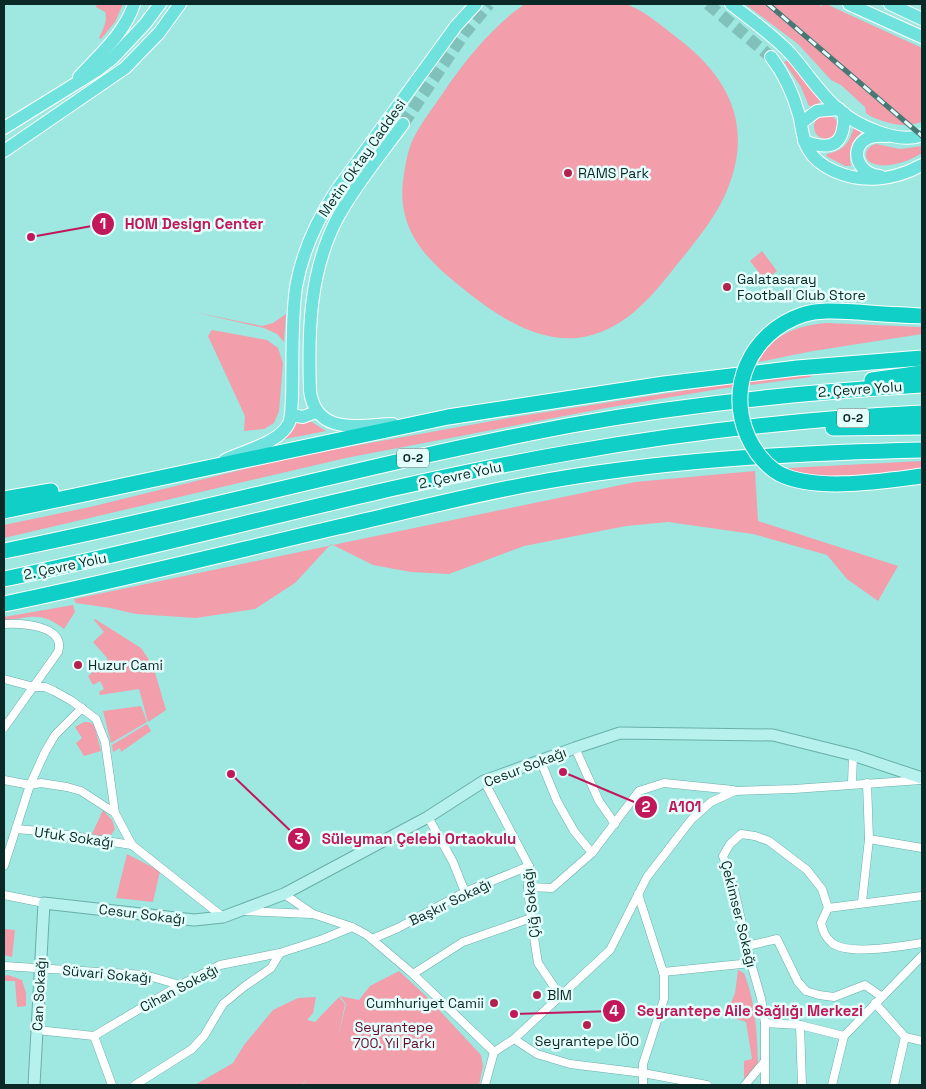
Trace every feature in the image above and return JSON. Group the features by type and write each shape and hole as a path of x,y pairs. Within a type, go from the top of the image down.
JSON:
{"highway":[{"path":"922,316 835,311 816,312 792,319 766,337 751,356 742,377 739,400 742,421 752,446 773,469 786,476 822,484 922,476"},
{"path":"4,511 416,424 664,384 798,368 922,358"},
{"path":"827,392 856,382 922,373"},
{"name":"2. Çevre Yolu","path":"4,551 100,531 302,483 507,438 641,414 740,400 922,385"},
{"name":"2. Çevre Yolu","path":"4,579 568,452 784,422 922,413"},
{"path":"784,422 819,428 922,427"},
{"path":"4,604 81,588 480,494 577,476 699,461 775,455 922,450"},
{"path":"4,499 113,478 149,474 176,475"}],"main road":[{"path":"69,88 115,38 128,19 134,4"},
{"path":"4,128 96,72 113,58 139,31 160,4"},
{"path":"4,151 125,68 159,33 180,4"},
{"name":"Metin Oktay Caddesi","path":"291,415 296,292 312,234 328,203 353,167 456,26 476,4"},
{"path":"731,4 768,32 788,51 841,111 858,122 890,136"},
{"path":"849,4 922,37"},
{"path":"890,4 922,19"},
{"path":"771,57 790,86 801,123 804,141 818,162 839,173 873,180 906,173 922,165"},
{"path":"801,123 817,111 841,111"},
{"path":"804,141 823,146 833,144 839,140 844,125 841,111"},
{"name":"Metin Oktay Caddesi","path":"316,412 311,402 310,391 310,326 312,299 322,255 336,219 344,206 404,124"},
{"path":"888,177 876,176 867,172 862,167 858,160 859,145 866,138 879,135 908,139 922,136"},
{"path":"212,467 277,436 287,426 291,415 302,417 316,412 328,422 337,425 416,424"}],"street":[{"path":"4,624 20,624 48,630 59,642 58,652 4,728"},
{"path":"4,679 54,691 96,719 106,742 115,813"},
{"path":"4,866 30,785 55,735 82,708"},
{"name":"Cesur Sokağı","path":"4,896 194,920 223,916 284,894 428,817 484,782 620,733 773,735 852,755 922,779"},
{"path":"575,748 599,801 615,824"},
{"path":"852,755 852,784"},
{"path":"541,762 557,801 574,831 592,852"},
{"path":"528,887 552,888 592,852 639,791 664,783 735,791 794,790 922,779"},
{"path":"4,780 30,785 41,783 81,791 115,813"},
{"name":"Çiğ Sokağı","path":"484,782 529,866 528,887 538,963 561,997"},
{"path":"862,902 869,839 867,783"},
{"path":"485,1085 494,1052 514,1039 610,950 647,877 691,820 711,802 735,791"},
{"name":"Ufuk Sokağı","path":"115,813 132,846 223,916"},
{"path":"428,817 453,862 465,892"},
{"name":"Ufuk Sokağı","path":"16,829 132,846"},
{"name":"Çekimser Sokağı","path":"765,1085 766,1061 761,998 750,963 734,889 723,856 730,844 741,834 769,841 807,870 822,889 828,908"},
{"path":"869,839 922,848"},
{"name":"Başkır Sokağı","path":"372,939 398,928 465,892 529,866"},
{"path":"284,894 313,914"},
{"path":"638,894 663,972 664,999 643,1064 644,1085"},
{"path":"922,896 862,902 828,908 820,923 824,935 833,944 847,949 875,949 922,943"},
{"name":"Can Sokağı","path":"34,1085 44,902"},
{"path":"240,910 313,914 352,927 372,939 414,974 494,1052"},
{"path":"414,974 463,942 531,918"},
{"name":"Cihan Sokağı","path":"94,1036 180,985 220,965 280,953 324,939 352,927"},
{"path":"747,946 776,939 798,982 806,991 834,997 864,985 882,997"},
{"path":"135,1085 192,1049 204,1036 223,1004 271,968 280,953"},
{"path":"832,1085 844,1036 922,956"},
{"path":"663,972 750,963"},
{"name":"Süvari Sokağı","path":"4,966 145,974 180,985"},
{"path":"875,1004 905,1037 922,1042"},
{"path":"764,1023 800,1025 844,1036"},
{"path":"800,1025 802,1085"},
{"path":"37,1030 94,1036 112,1085"},
{"path":"894,1085 905,1037"},
{"path":"514,1039 537,1054 570,1064 644,1073 706,1085"},
{"path":"745,1085 766,1061"}],"green space":[{"name":"RAMS Park","path":"619,3 642,12 680,40 713,72 725,90 733,108 737,128 738,149 734,172 715,214 696,241 655,291 633,313 607,329 593,335 577,338 561,338 530,330 500,316 473,297 447,276 424,252 408,225 404,209 402,193 406,161 417,132 447,87 473,53 503,21 525,4"},
{"path":"97,4 123,4 115,22 101,39 99,38 105,25 106,15 105,12 96,7"},
{"path":"745,4 816,4 821,6 826,4 922,48 922,122 908,125 896,124 870,116 866,113 865,107 841,85 831,80 798,44"},
{"path":"788,60 821,102 809,106 801,87 784,62"},
{"path":"826,115 831,116 837,122 837,132 831,138 826,139 821,138 815,132 814,127 815,122 821,116"},
{"path":"854,127 860,130 861,133 852,144 851,166 845,166 826,156 845,145"},
{"path":"876,144 900,149 922,146 922,153 895,164 874,164 868,161 866,155 867,150"},
{"path":"762,251 777,271 765,280 750,261"},
{"path":"194,312 262,326 273,323 286,314 284,342 277,334 264,328"},
{"path":"826,323 922,327 922,334 813,351 758,362 764,352 786,333 805,326"},
{"path":"212,330 267,340 278,348 283,363 279,411 274,423 264,429 244,431 245,416 208,336"},
{"path":"811,373 811,377 719,389 606,408 346,458 4,538 4,525 90,507 298,456 514,417"},
{"path":"310,421 326,431 280,440 294,423"},
{"path":"922,461 922,470 832,477 799,474 788,468"},
{"path":"755,471 758,521 898,566 878,601 847,579 827,555 753,534 668,522 626,526 524,546 449,574 411,572 373,565 333,545 635,482"},
{"path":"329,546 295,583 255,609 196,618 136,614 76,603 74,599"},
{"path":"73,605 75,612 64,629 49,620 36,617 4,621 4,617"},
{"path":"95,619 141,648 153,666 166,710 148,722 139,689 100,695 99,692 104,689 100,681 93,685 88,676 108,659 93,642 104,632"},
{"path":"141,706 147,722 111,743 103,711"},
{"path":"84,722 90,722 94,725 101,751 84,756 76,743 82,738 75,727"},
{"path":"147,724 151,731 121,752 120,748 113,752 112,745"},
{"path":"103,810 112,820 115,829 111,835 101,836 92,834"},
{"path":"127,854 160,871 153,902 116,898"},
{"path":"4,929 15,930 12,957 4,955"},
{"path":"738,970 744,973 748,984 755,1019 757,1042 758,1065 744,1081 744,1061 752,1059 746,1022 726,1016 735,993"},
{"name":"Seyrantepe 700. Yıl Parkı","path":"399,971 426,996 481,1055 483,1066 479,1085 303,1085 307,1079 302,1085 195,1085 233,1063 244,1045 273,1010 298,998 316,997 313,1013 307,1020 315,1022 339,997 345,1004 338,1038 346,1004 340,996 359,1000 370,986"},
{"path":"8,975 22,980 26,993 26,1006 17,1007 15,981 4,981 4,976"}],"tunnel":[{"path":"403,124 464,34 489,4"},
{"path":"708,4 771,57"}],"railway":[{"path":"768,4 922,136"}],"place":[{"name":"RAMS Park","path":"568,173"},
{"name":"HOM Design Center","path":"31,237"},
{"name":"Galatasaray Football Club Store","path":"727,287"},
{"name":"Huzur Cami","path":"78,665"},
{"name":"A101","path":"563,772"},
{"name":"Süleyman Çelebi Ortaokulu","path":"231,774"},
{"name":"BİM","path":"537,995"},
{"name":"Cumhuriyet Camii","path":"494,1003"},
{"name":"Seyrantepe Aile Sağlığı Merkezi","path":"514,1014"},
{"name":"Seyrantepe İÖO","path":"587,1025"}]}
